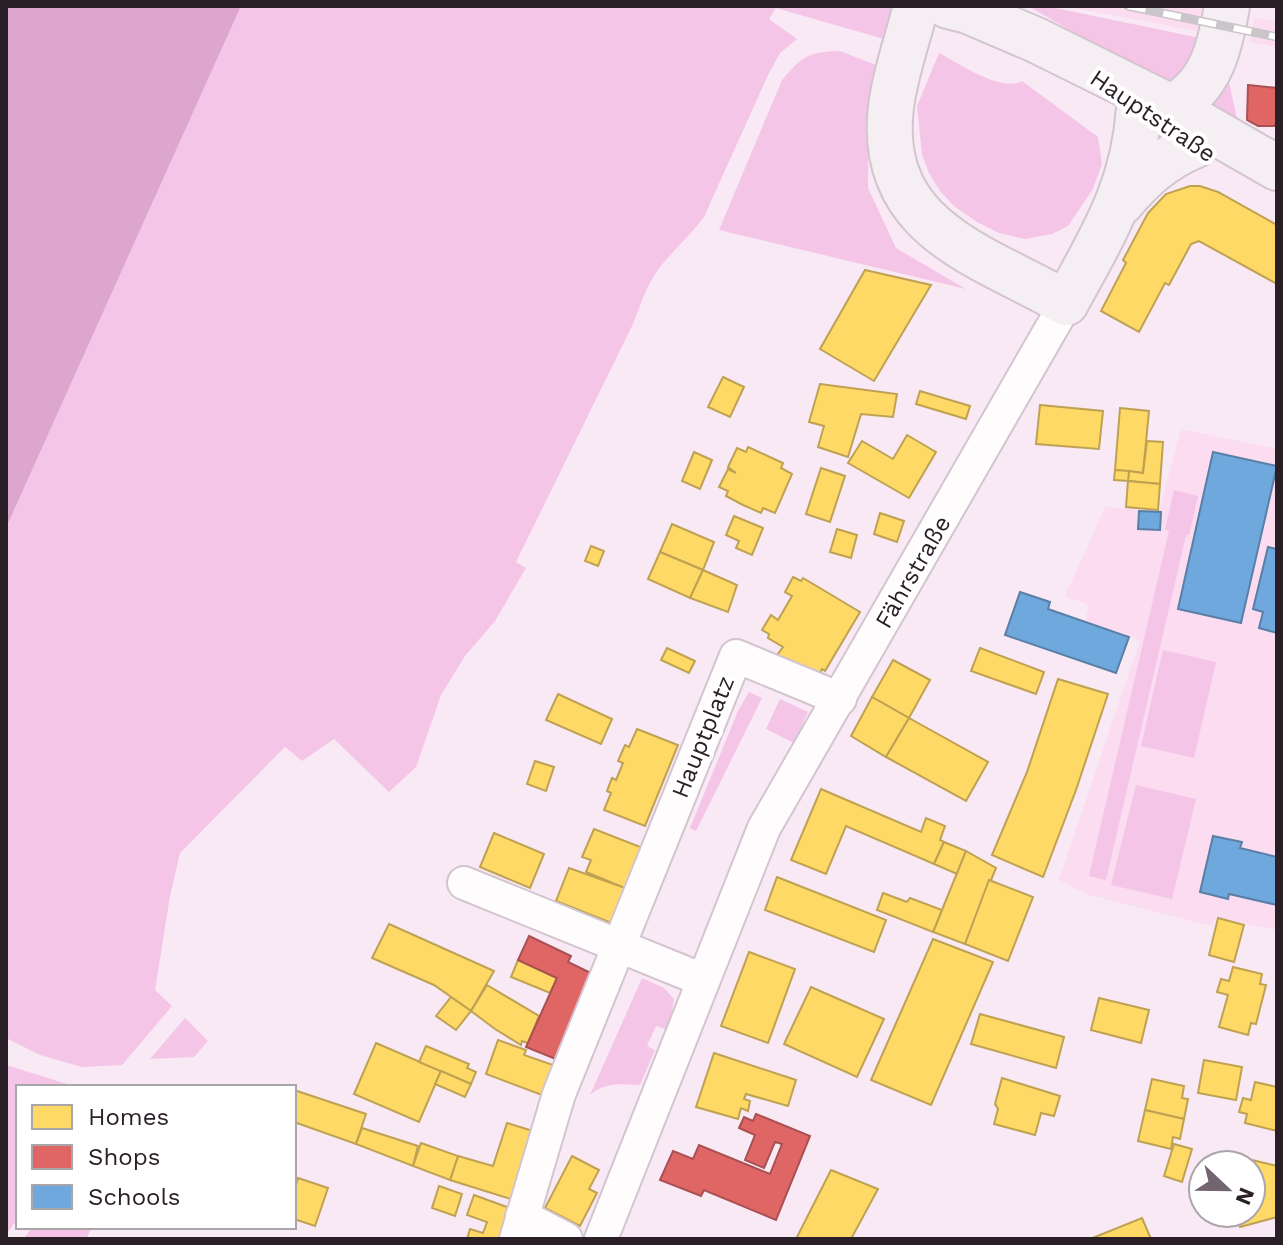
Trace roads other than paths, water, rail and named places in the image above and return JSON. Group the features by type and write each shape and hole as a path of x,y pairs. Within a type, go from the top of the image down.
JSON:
{"street":[{"path":"916,6 891,106 891,151 902,186 921,217 946,238 1066,303 1117,208 1136,143 1155,107 1193,94 1211,68 1221,43 1227,6"},
{"name":"Hauptstraße","path":"958,9 1013,29 1155,107 1277,168"},
{"name":"Hauptstraße","path":"1155,107 1196,145 1244,174 1277,187"},
{"path":"1117,208 1140,181 1160,164 1196,145"},
{"name":"Fährstraße","path":"840,699 1066,303"},
{"name":"Hauptplatz","path":"566,1239 519,1228 559,1094 736,656 840,699"},
{"path":"601,1239 764,828 840,699"},
{"path":"464,883 703,980"}],"railway":[{"path":"1128,6 1277,37"}]}
